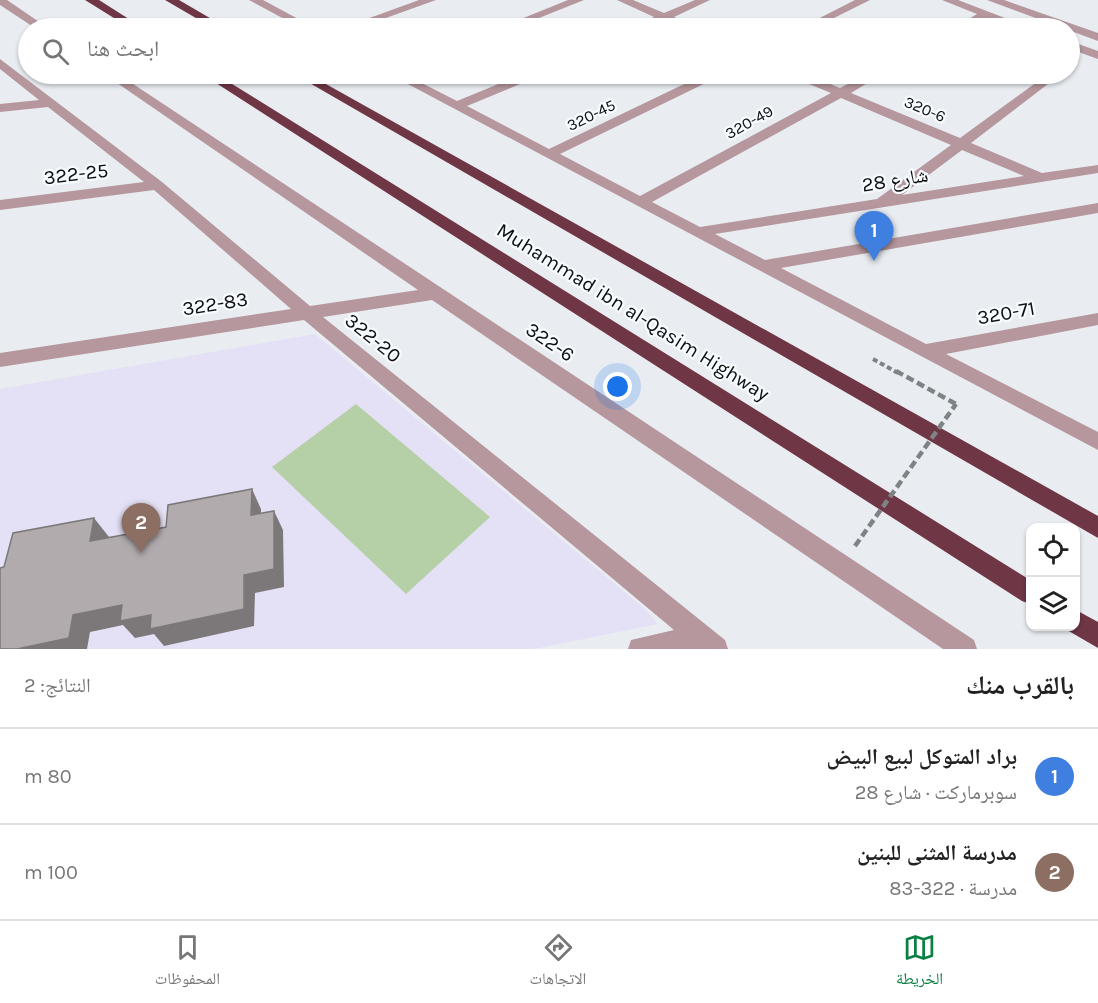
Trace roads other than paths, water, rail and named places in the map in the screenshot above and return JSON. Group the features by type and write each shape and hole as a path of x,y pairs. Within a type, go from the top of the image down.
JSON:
{"highway":[{"path":"92,0 120,18"},
{"path":"171,0 203,18"},
{"name":"Muhammad ibn al-Qasim Highway","path":"224,84 1026,590"},
{"name":"Muhammad ibn al-Qasim Highway","path":"318,84 1098,528"},
{"path":"1080,625 1098,636"}],"street":[{"path":"0,0 27,18"},
{"path":"259,3 281,0"},
{"path":"377,18 430,0"},
{"path":"531,18 578,0"},
{"path":"623,0 664,17 704,0"},
{"path":"827,18 864,0"},
{"path":"948,0 997,18"},
{"path":"993,0 1044,18"},
{"path":"1022,10 1041,0"},
{"path":"259,3 289,18"},
{"path":"978,18 986,14"},
{"path":"1080,31 1098,38"},
{"path":"1080,49 1098,55"},
{"path":"1080,55 1085,51"},
{"name":"322-20","path":"0,63 18,78"},
{"name":"322-20","path":"26,84 157,185 307,313 708,643"},
{"name":"322-6","path":"125,84 965,649"},
{"path":"414,84 1098,442"},
{"path":"457,106 509,84"},
{"name":"320-45","path":"549,154 693,84"},
{"name":"320-6","path":"819,84 1041,178"},
{"name":"320-49","path":"640,202 858,84"},
{"path":"880,204 1042,84"},
{"path":"0,108 49,103"},
{"name":"شارع 28","path":"698,232 1098,169"},
{"name":"322-25","path":"0,205 157,185"},
{"path":"762,266 1098,208"},
{"name":"322-83","path":"0,360 437,293"},
{"name":"320-71","path":"923,351 1098,319"},
{"path":"640,649 708,643"}],"place":[{"name":"براد المتوكل لبيع البيض","path":"874,261"},
{"name":"مدرسة المثنى للبنين","path":"141,553"}]}
